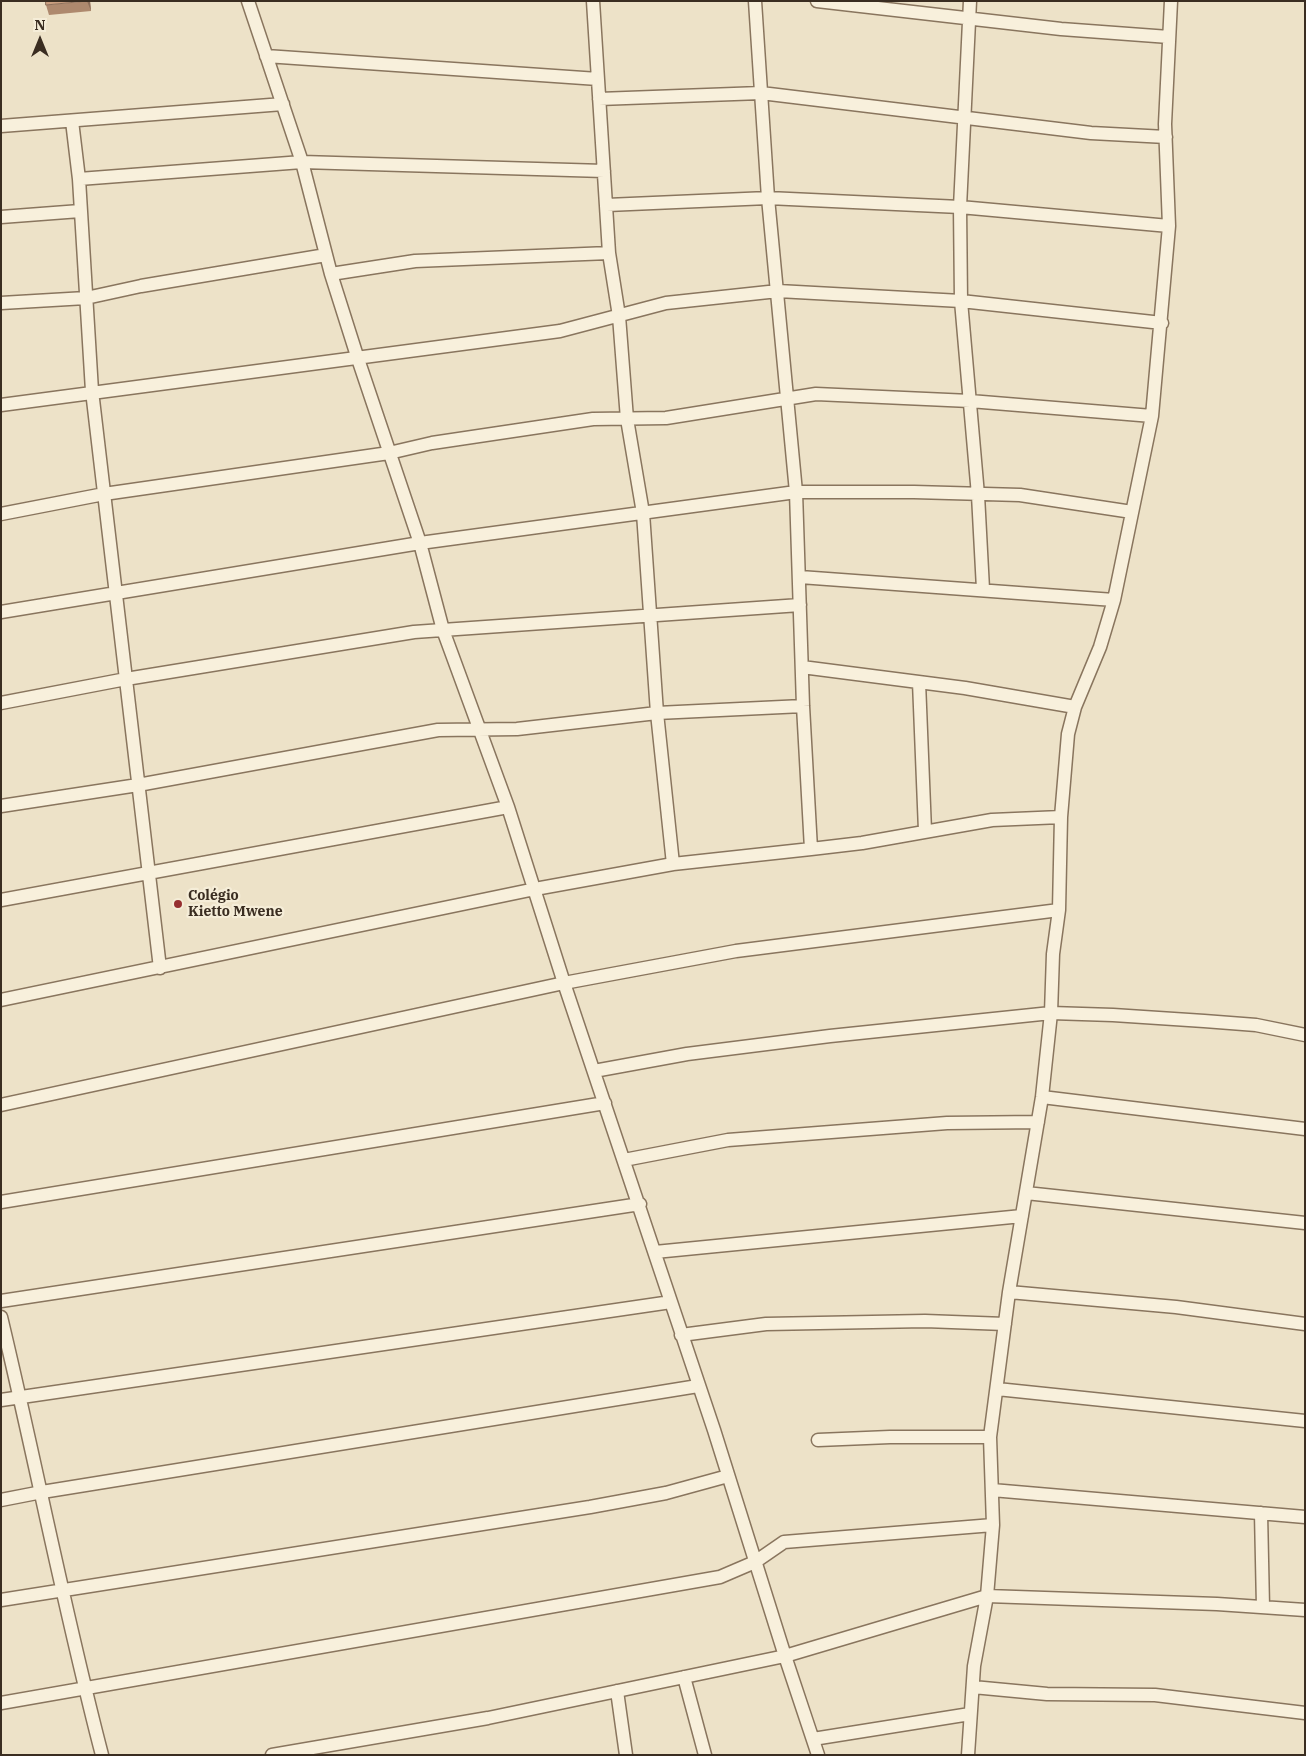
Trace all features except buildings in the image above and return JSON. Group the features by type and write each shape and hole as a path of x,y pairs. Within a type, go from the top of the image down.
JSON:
{"street":[{"path":"248,1 302,162 331,274 420,543 443,630 508,807 564,983 640,1204 670,1302 818,1755"},
{"path":"593,1 607,205 608,253 619,316 627,419 643,513 657,713 673,864"},
{"path":"755,1 768,198 796,492 803,706 811,849"},
{"path":"817,1 1061,29 1169,37"},
{"path":"970,1 960,207 961,301 978,494 983,589"},
{"path":"968,1755 970,1714 987,1596 993,1525 990,1437 1009,1292 1042,1097 1051,1013 1054,954 1059,910 1061,817 1068,734 1075,708 1100,647 1114,600 1152,416 1162,323 1169,226 1166,137 1171,1"},
{"path":"266,56 598,80"},
{"path":"599,99 761,93 1091,133 1166,137"},
{"path":"1,126 283,104"},
{"path":"72,121 78,179 92,391 160,968"},
{"path":"78,179 302,162 604,171"},
{"path":"607,205 768,198 960,207 1169,226"},
{"path":"1,216 80,211"},
{"path":"331,274 415,261 608,253"},
{"path":"1,303 86,298 141,286 326,255"},
{"path":"1,405 92,391 560,331 666,303 778,291 961,301 1162,323"},
{"path":"1,514 104,494 390,453 432,443 593,419 666,418 816,394 970,401 1152,416"},
{"path":"1,612 420,543 796,492 914,492 1020,495 1132,512"},
{"path":"800,577 1114,600"},
{"path":"1,703 126,679 414,632 800,605"},
{"path":"802,667 919,682 1075,708"},
{"path":"919,682 925,831"},
{"path":"1,806 138,785 438,730 517,728 657,713 803,706"},
{"path":"1,900 508,807"},
{"path":"1,1000 535,889 673,864 862,843 992,820 1061,817"},
{"path":"1,1106 564,983 736,951 1059,910"},
{"path":"594,1071 696,1052 1051,1013 1113,1015 1247,1025 1289,1030 1305,1035"},
{"path":"1042,1097 1305,1129"},
{"path":"1,1202 605,1103"},
{"path":"624,1160 728,1140 947,1123 1038,1122"},
{"path":"1026,1193 1305,1224"},
{"path":"1,1301 640,1204"},
{"path":"655,1252 1022,1216"},
{"path":"1009,1292 1176,1307 1305,1324"},
{"path":"1,1400 670,1302"},
{"path":"1,1317 42,1492 61,1590 102,1755"},
{"path":"681,1335 766,1324 925,1321 1005,1324"},
{"path":"1,1500 698,1386"},
{"path":"997,1389 1305,1421"},
{"path":"818,1440 890,1437 990,1437"},
{"path":"1,1600 599,1505 666,1493 728,1476"},
{"path":"992,1490 1305,1517"},
{"path":"1261,1513 1263,1607"},
{"path":"1,1703 720,1577 755,1562 784,1542 993,1525"},
{"path":"272,1755 488,1718 785,1656 987,1596 1305,1610"},
{"path":"684,1677 705,1755"},
{"path":"973,1687 1047,1694 1155,1695 1305,1713"},
{"path":"617,1691 626,1755"},
{"path":"813,1739 970,1714"}],"place":[{"name":"Colégio Kietto Mwene","path":"178,904"}]}
